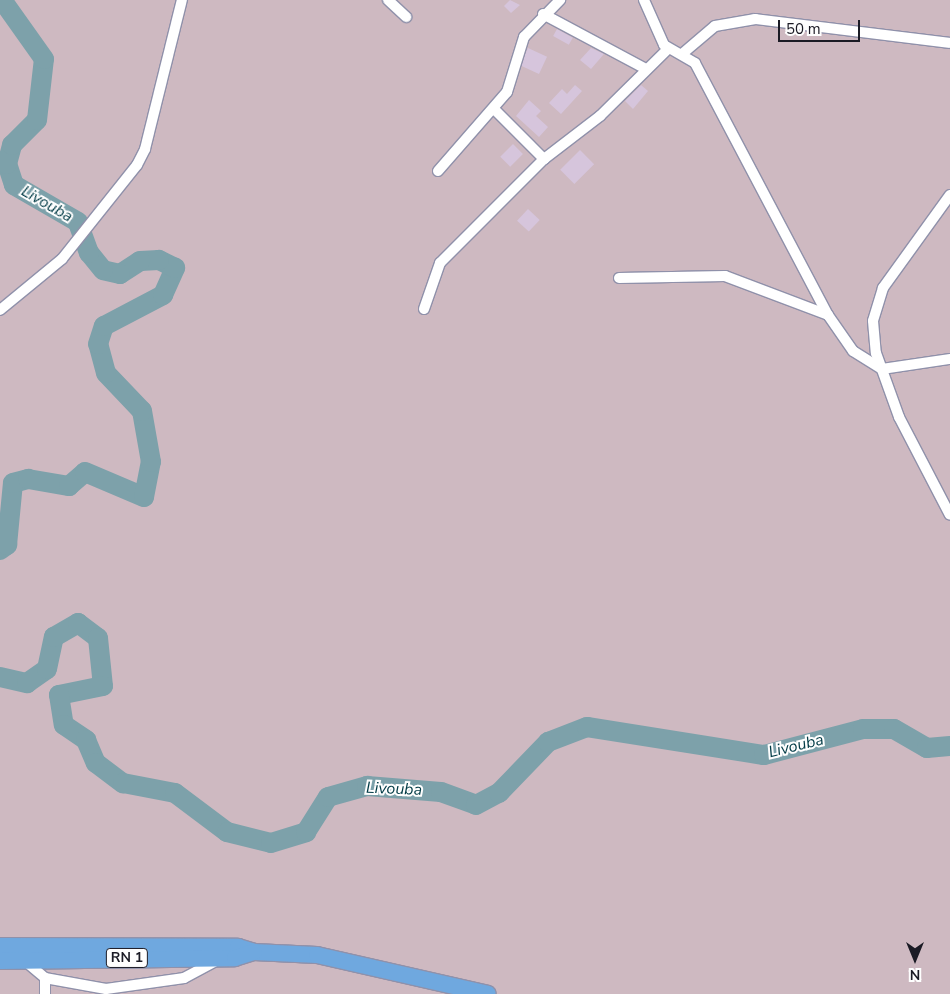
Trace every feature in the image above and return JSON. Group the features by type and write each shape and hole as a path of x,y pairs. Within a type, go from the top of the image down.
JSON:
{"highway":[{"name":"RN 1","path":"0,946 206,944 254,952 318,955 488,994"},
{"name":"RN 1","path":"0,961 220,958 254,952"}],"street":[{"path":"0,310 73,246 145,149 182,0"},
{"path":"388,0 406,16"},
{"path":"438,171 494,109 510,83 524,37 543,14 560,0"},
{"path":"644,0 668,49 692,58 828,315 853,351 882,368 950,359"},
{"path":"543,14 646,69"},
{"path":"682,54 715,26 755,19 950,43"},
{"path":"424,309 440,263 544,159 600,116 668,49"},
{"path":"494,109 544,159"},
{"path":"950,195 909,248 877,304 873,338 882,368 915,453 950,515"},
{"path":"938,210 950,210"},
{"path":"619,278 725,276 828,315"},
{"path":"25,961 45,978 106,989 163,989 220,958"},
{"path":"45,978 45,994"}],"shaded area":[{"path":"0,0 950,0 950,994 0,994"}],"building":[{"path":"510,0 520,5 511,13 504,6"},
{"path":"557,29 573,38 569,45 553,36"},
{"path":"528,48 547,57 539,74 520,65"},
{"path":"591,48 604,54 591,69 580,60"},
{"path":"575,85 582,91 561,114 549,103 562,89 567,94"},
{"path":"641,85 648,91 633,109 625,101"},
{"path":"529,100 541,111 536,116 548,127 539,137 516,116"},
{"path":"513,144 523,154 510,167 500,157"},
{"path":"580,150 594,164 574,184 560,170"},
{"path":"528,209 540,220 529,232 517,221"}],"waterway":[{"name":"Livouba","path":"0,550 7,545 13,483 28,479 69,486 85,472 144,497 151,462 142,411 106,373 98,344 104,326 163,295 175,268 159,260 140,261 120,274 103,270 89,253 78,222 14,185 7,164 12,145 37,120 44,59 2,0"},
{"name":"Livouba","path":"0,677 27,683 47,669 54,637 78,623 98,638 103,686 59,695 64,725 86,740 96,763 123,783 175,793 227,832 271,843 306,832 328,797 367,786 441,792 476,805 499,793 548,742 587,727 764,755 863,729 894,729 927,748 950,746"}]}
